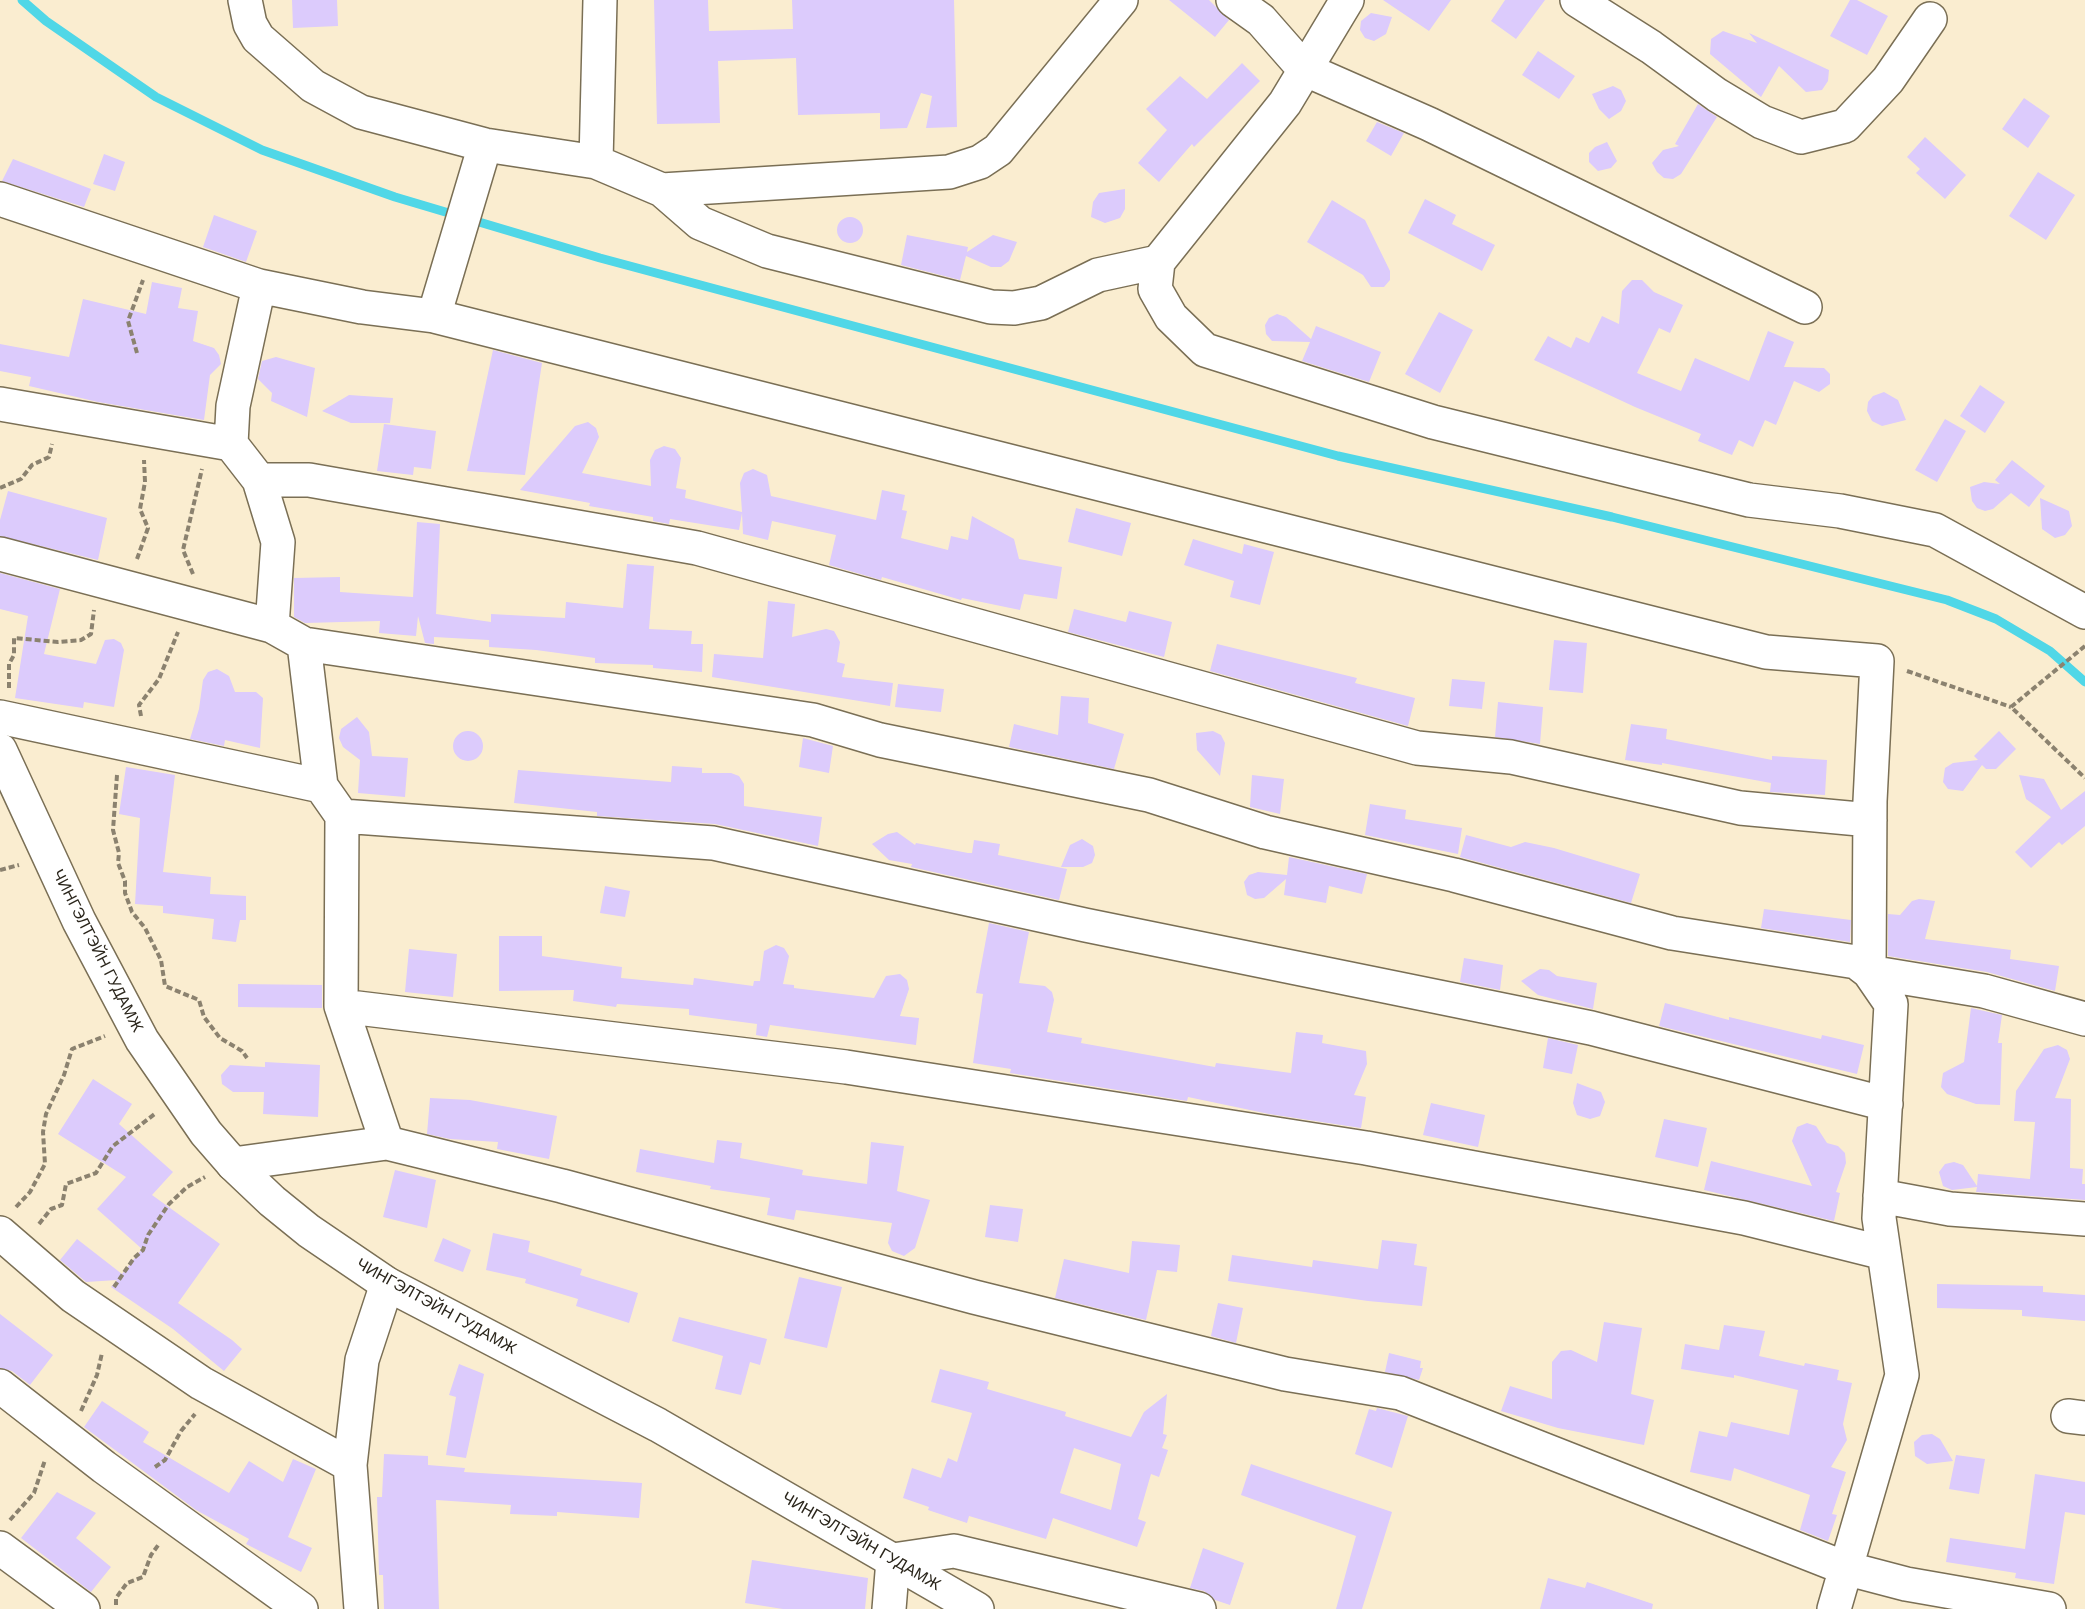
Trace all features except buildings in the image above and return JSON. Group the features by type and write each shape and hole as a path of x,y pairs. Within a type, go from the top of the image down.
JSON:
{"street":[{"path":"245,0 250,24 258,38 313,86 361,112 485,145 596,162 662,190 700,223 767,251 991,307 1014,308 1041,303 1098,275 1158,262"},
{"path":"596,162 600,0"},
{"path":"662,190 949,172 980,162 998,150 1121,0"},
{"path":"1233,0 1261,20 1304,69 1429,124 1804,307"},
{"path":"1347,0 1285,103 1158,262 1155,289 1171,317 1205,350 1433,422 1749,500 1840,511 1935,530 2080,601"},
{"path":"1577,0 1726,100 1762,122 1801,137 1845,126 1888,80 1930,19"},
{"path":"434,316 485,145"},
{"path":"0,199 259,286 362,307 434,316 1766,652 1876,661 1870,820 1869,972"},
{"path":"216,441 233,406 259,286"},
{"path":"0,405 216,441 259,480 278,542 272,626"},
{"path":"259,480 309,480 697,548 1417,748 1510,757 1740,808 1870,820"},
{"path":"0,554 272,626 304,644 813,720 880,740 1149,795 1265,832 1454,875 1672,933 1856,962 1869,972 1891,1004 1879,1218 1902,1375 1834,1609"},
{"path":"304,644 321,786 342,816 341,1006 387,1143"},
{"path":"8,719 321,786"},
{"name":"ЧИНГЭЛТЭЙН ГУДАМЖ","path":"0,750 78,921 134,1027 178,1096 228,1158 309,1231 387,1284 658,1425 977,1609"},
{"path":"342,816 713,843 1085,925 1591,1028 1886,1104"},
{"path":"1869,972 1984,991 2085,1019"},
{"path":"341,1006 846,1067 1366,1148 1744,1218 1884,1253"},
{"path":"228,1158 387,1143 562,1186 974,1297 1239,1363 1285,1374 1400,1394 1845,1568 1906,1584 2049,1609"},
{"path":"1880,1196 1950,1209 2085,1219"},
{"path":"0,1233 74,1296 213,1389 350,1465"},
{"path":"361,1609 350,1465 362,1360 387,1284"},
{"path":"0,1386 104,1467 301,1609"},
{"path":"2,1537 83,1609"},
{"path":"889,1609 893,1560 954,1551 1199,1609"}],"path":[{"path":"137,353 128,321 153,251"},
{"path":"0,488 21,479 32,465 49,456 54,429 62,415"},
{"path":"145,429 145,482 140,509 148,528"},
{"path":"147,749 141,730 139,705 159,680 193,605 192,567 183,550 204,456 216,441"},
{"path":"8,719 11,704 8,680 14,638 58,642 81,640 91,634 97,580"},
{"path":"2011,707 2085,646"},
{"path":"1876,661 2011,707 2085,778"},
{"path":"114,742 117,793 113,830 119,853 118,863 132,912 145,928 161,960 165,986 200,1000 204,1017 220,1038 242,1051 247,1058"},
{"path":"36,1181 45,1164 43,1132 46,1114 64,1076 72,1049 134,1027"},
{"path":"33,1230 51,1209 62,1205 66,1184 96,1173 113,1146 178,1096"},
{"path":"95,1310 109,1295 134,1258 143,1250 148,1235 169,1204 187,1187 211,1173 228,1158"},
{"path":"173,1447 188,1421 213,1389"},
{"path":"2,1537 34,1493 45,1460"},
{"path":"116,1598 127,1583 143,1577 151,1554 180,1522"}],"waterway":[{"path":"22,0 46,21 156,97 262,150 395,197 600,258 1338,456 1612,517 1947,600 1996,619 2050,651 2085,682"}]}
